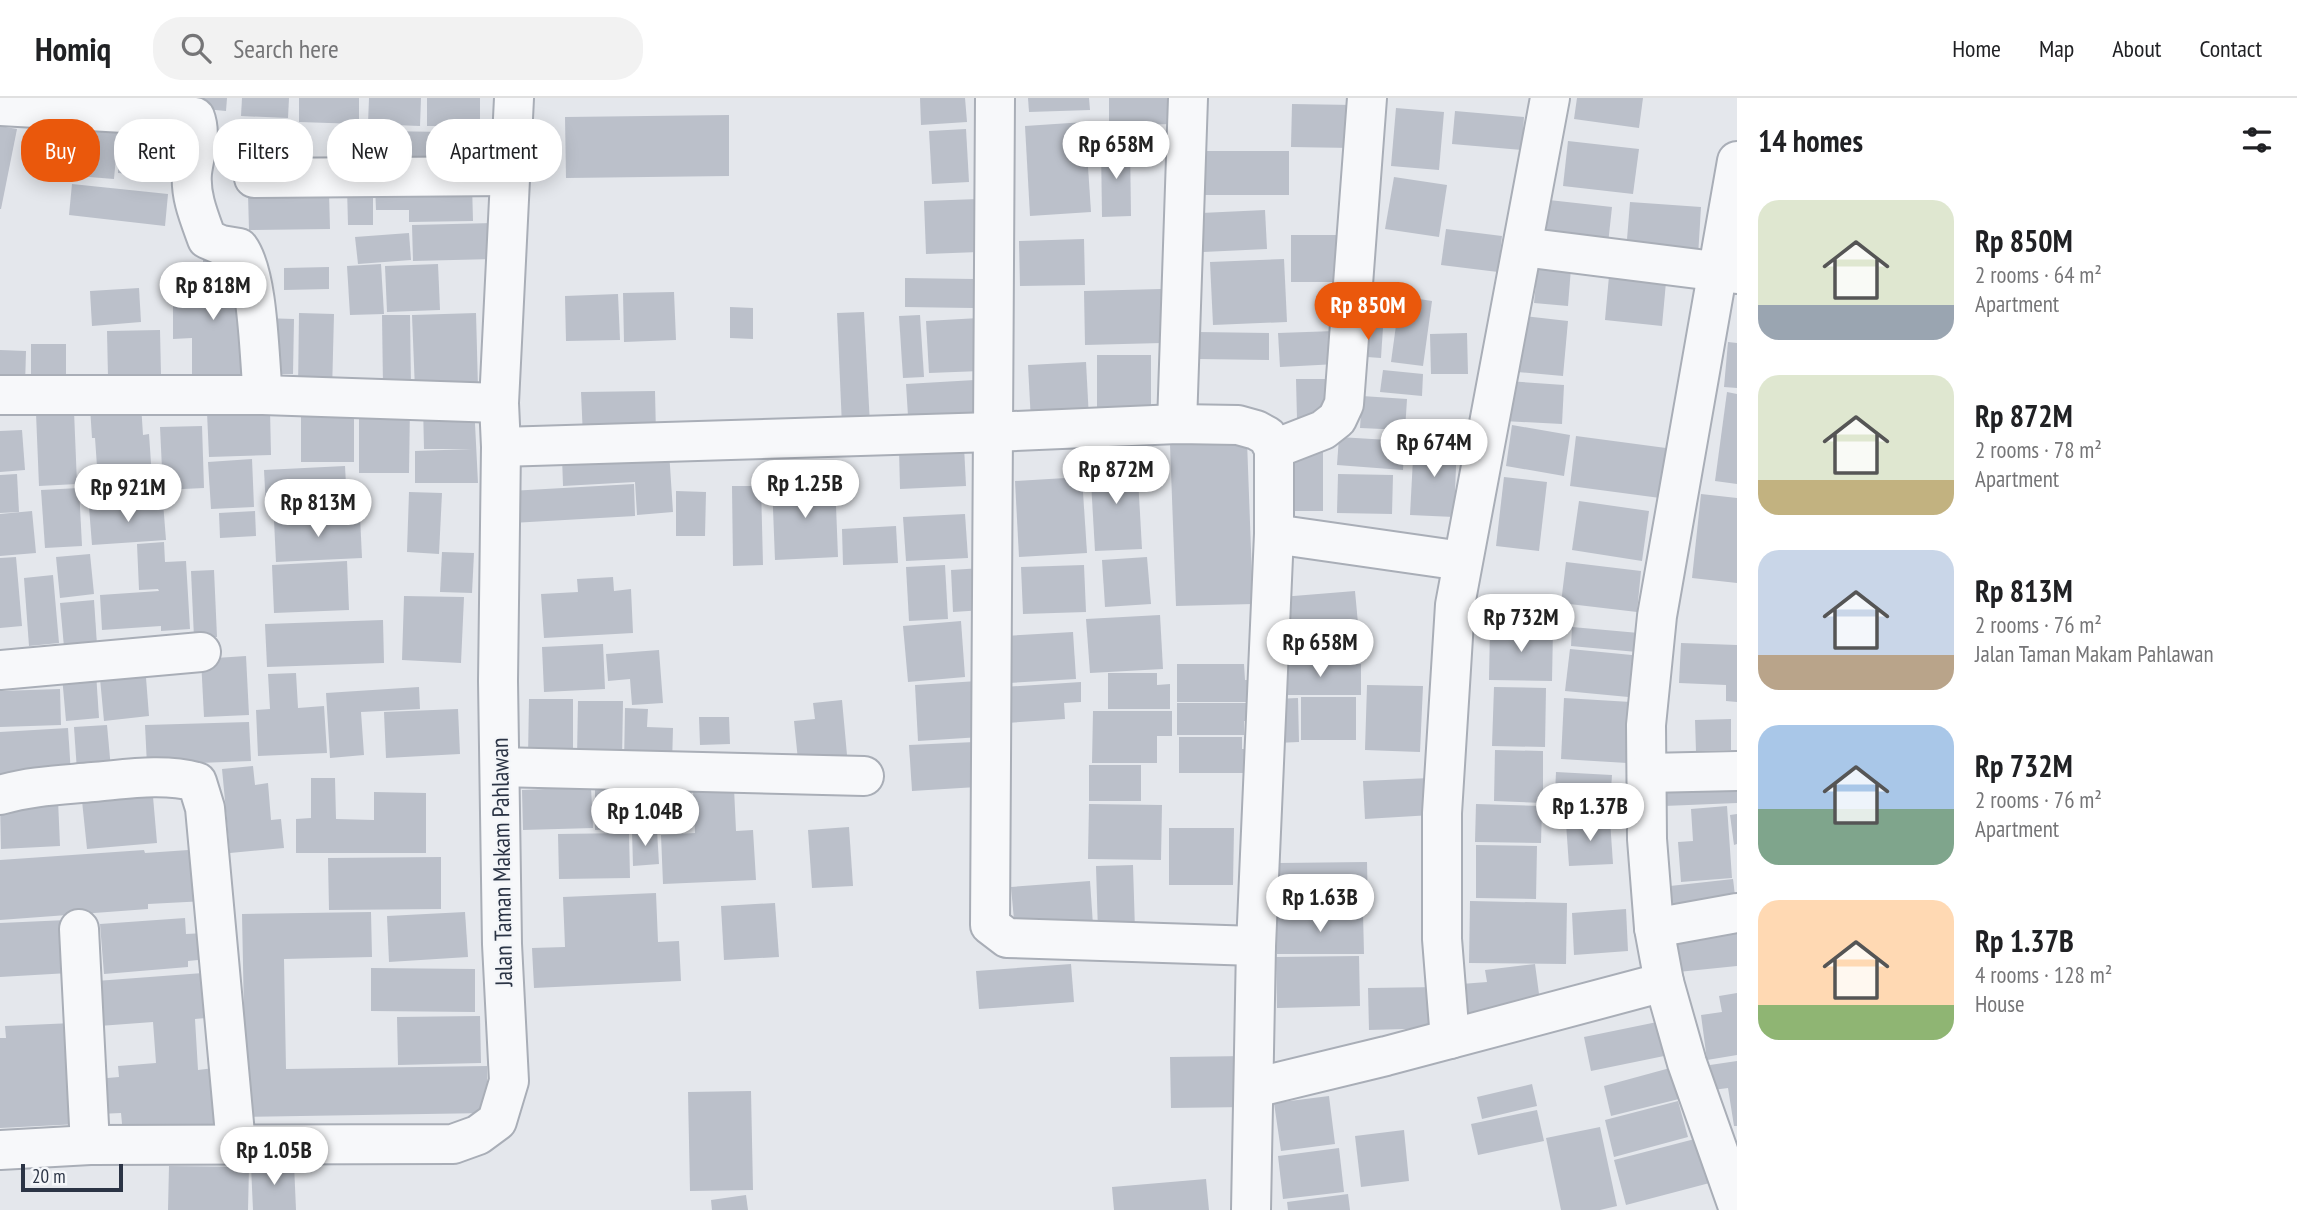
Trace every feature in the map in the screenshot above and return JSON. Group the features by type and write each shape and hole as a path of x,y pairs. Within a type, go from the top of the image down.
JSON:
{"street":[{"name":"Jalan Taman Makam Pahlawan","path":"513,119 514,98"},
{"path":"995,98 990,925 1007,938 1256,946"},
{"path":"1177,424 1188,98"},
{"path":"1274,449 1323,430 1337,419 1344,404 1367,98"},
{"path":"1450,1039 1442,939 1442,813 1455,605 1550,98"},
{"path":"0,106 195,117 199,126 192,175 193,198 207,239 239,248 246,257 263,395"},
{"path":"1737,161 1728,273 1657,616 1646,725 1647,839 1654,928 1664,982 1687,1063 1737,1204"},
{"path":"313,178 426,177"},
{"name":"Jalan Taman Makam Pahlawan","path":"0,1150 90,1146 453,1144 478,1135 497,1121 509,1081 502,944 499,767 499,403 509,182"},
{"path":"1523,247 1728,273"},
{"path":"0,395 263,395 499,403"},
{"path":"501,447 1177,424 1238,425 1267,436 1274,449 1273,534 1256,946 1251,1210"},
{"path":"1273,534 1462,561"},
{"path":"0,670 201,652"},
{"path":"499,767 864,776"},
{"path":"1647,773 1737,771"},
{"path":"0,795 22,789 154,777 179,777 197,782 205,808 236,1145"},
{"path":"1654,928 1737,913"},
{"path":"79,929 90,1146"},
{"path":"1254,1088 1664,982"}],"building":[{"path":"185,98 227,98 226,111 184,107"},
{"path":"242,98 289,98 288,118 241,116"},
{"path":"299,98 359,98 359,119 327,119 327,123 299,119"},
{"path":"369,98 421,98 420,126 412,126 412,119 368,119"},
{"path":"427,98 480,98 480,119 427,119"},
{"path":"920,98 965,98 967,122 921,125"},
{"path":"1028,98 1089,98 1090,110 1029,112"},
{"path":"1109,98 1180,98 1181,124 1109,125"},
{"path":"1577,98 1643,98 1639,128 1574,119"},
{"path":"1292,104 1354,105 1353,148 1291,147"},
{"path":"1396,108 1444,112 1439,170 1391,166"},
{"path":"1455,111 1524,117 1522,150 1452,144"},
{"path":"729,115 729,176 566,178 565,117"},
{"path":"100,122 114,124 114,179 100,178"},
{"path":"1085,122 1091,212 1030,216 1025,126"},
{"path":"0,126 17,129 1,209 0,209"},
{"path":"966,129 969,182 932,184 929,131"},
{"path":"412,131 426,132 426,173 412,172"},
{"path":"1568,141 1639,149 1633,194 1563,186"},
{"path":"1101,145 1130,145 1131,216 1102,217"},
{"path":"1202,151 1289,151 1289,195 1202,195"},
{"path":"1394,177 1447,185 1439,237 1385,229"},
{"path":"72,184 168,194 165,226 69,215"},
{"path":"472,184 473,221 409,222 409,210 376,210 375,185"},
{"path":"373,186 373,225 348,225 347,187"},
{"path":"329,192 330,229 249,230 248,194"},
{"path":"978,199 979,252 926,254 924,201"},
{"path":"1549,200 1612,207 1607,253 1545,246"},
{"path":"1630,202 1701,207 1698,257 1626,252"},
{"path":"1265,210 1267,249 1203,252 1201,213"},
{"path":"493,223 494,259 413,261 412,225"},
{"path":"1446,229 1502,236 1498,272 1441,265"},
{"path":"409,233 411,260 358,264 355,237"},
{"path":"1291,235 1344,235 1343,282 1291,282"},
{"path":"1084,239 1085,285 1020,286 1019,241"},
{"path":"203,253 242,259 248,388 192,390 192,338 173,339 173,272 203,271"},
{"path":"1284,259 1287,322 1213,325 1210,262"},
{"path":"381,264 384,314 350,315 347,266"},
{"path":"438,264 440,310 387,312 385,266"},
{"path":"1538,264 1571,268 1568,306 1534,303"},
{"path":"329,267 329,289 284,290 284,268"},
{"path":"1609,276 1666,282 1662,326 1605,320"},
{"path":"905,278 974,279 973,308 905,307"},
{"path":"139,288 141,322 92,326 90,291"},
{"path":"1161,289 1162,343 1085,345 1084,291"},
{"path":"674,292 676,340 624,342 623,293"},
{"path":"618,294 620,340 566,341 565,296"},
{"path":"1400,296 1432,301 1423,366 1391,362"},
{"path":"730,307 753,308 753,339 730,338"},
{"path":"864,312 870,425 842,426 837,313"},
{"path":"299,313 334,314 332,392 298,391"},
{"path":"476,313 478,388 415,390 412,315"},
{"path":"382,315 410,315 411,387 383,387"},
{"path":"920,315 924,377 903,378 899,316"},
{"path":"1523,316 1568,321 1563,376 1517,372"},
{"path":"263,318 294,319 293,374 263,374"},
{"path":"979,318 981,371 929,373 926,321"},
{"path":"1356,326 1383,327 1381,358 1353,356"},
{"path":"160,330 161,375 108,377 107,331"},
{"path":"1335,331 1337,364 1280,367 1278,333"},
{"path":"1198,332 1269,333 1269,360 1198,359"},
{"path":"1467,333 1468,374 1431,374 1430,334"},
{"path":"1728,342 1737,343 1737,388 1724,387"},
{"path":"31,344 66,344 66,388 31,389"},
{"path":"0,350 26,351 25,386 0,386"},
{"path":"1097,355 1151,355 1151,415 1097,415"},
{"path":"1086,362 1089,419 1031,422 1028,365"},
{"path":"1383,370 1423,374 1422,396 1380,392"},
{"path":"1296,379 1331,379 1331,418 1297,419"},
{"path":"975,380 977,413 908,416 906,384"},
{"path":"1507,381 1564,385 1562,424 1504,421"},
{"path":"655,391 656,435 583,437 581,392"},
{"path":"1727,392 1737,394 1737,484 1715,481"},
{"path":"1362,396 1407,399 1405,430 1360,428"},
{"path":"141,404 143,435 149,434 153,492 99,495 90,407"},
{"path":"359,404 410,404 409,473 359,473"},
{"path":"474,404 478,483 415,483 415,451 472,449 424,449 423,405"},
{"path":"270,410 271,455 209,457 207,412"},
{"path":"74,411 77,484 39,486 36,413"},
{"path":"301,416 354,416 354,462 301,462"},
{"path":"1512,425 1570,435 1564,476 1506,466"},
{"path":"202,426 204,488 163,490 160,427"},
{"path":"22,430 25,470 0,472 0,431"},
{"path":"1576,436 1666,448 1660,498 1570,486"},
{"path":"1339,437 1405,441 1403,470 1337,465"},
{"path":"1414,440 1457,442 1454,517 1410,515"},
{"path":"1247,441 1253,604 1176,606 1170,444"},
{"path":"964,446 966,486 900,489 899,449"},
{"path":"669,451 673,512 637,515 635,482 563,486 562,457"},
{"path":"1286,451 1323,451 1323,511 1286,511"},
{"path":"252,459 254,507 211,509 208,462"},
{"path":"1137,460 1142,549 1095,551 1090,464"},
{"path":"345,466 347,504 266,508 264,470"},
{"path":"17,474 19,512 0,513 0,475"},
{"path":"1338,474 1393,475 1392,514 1337,513"},
{"path":"1082,477 1087,553 1019,557 1015,481"},
{"path":"1504,477 1547,482 1539,551 1496,546"},
{"path":"835,480 838,557 775,560 772,483"},
{"path":"634,484 635,516 512,523 510,491"},
{"path":"732,486 761,486 763,565 733,566"},
{"path":"79,488 82,546 45,548 41,490"},
{"path":"676,491 706,492 705,536 676,536"},
{"path":"409,492 442,493 439,554 407,552"},
{"path":"1701,494 1737,498 1737,583 1692,578"},
{"path":"1579,501 1649,511 1642,561 1572,550"},
{"path":"163,502 166,540 92,545 89,507"},
{"path":"32,511 36,553 0,556 0,514"},
{"path":"255,511 256,536 220,538 219,513"},
{"path":"965,514 968,558 906,561 903,517"},
{"path":"360,516 362,558 276,562 274,520"},
{"path":"896,526 898,563 843,565 842,529"},
{"path":"164,542 165,562 186,561 190,629 161,631 161,626 102,630 100,595 159,591 139,590 137,544"},
{"path":"442,552 474,553 472,593 440,592"},
{"path":"90,554 94,594 60,598 56,557"},
{"path":"16,557 22,626 0,628 0,558"},
{"path":"1147,557 1151,604 1105,607 1102,560"},
{"path":"347,561 349,610 274,613 272,565"},
{"path":"1566,562 1641,571 1637,612 1561,603"},
{"path":"945,565 948,619 909,621 906,567"},
{"path":"1084,565 1086,612 1023,614 1021,567"},
{"path":"982,568 984,610 953,612 951,570"},
{"path":"214,570 217,637 194,638 191,571"},
{"path":"53,575 59,643 29,646 24,578"},
{"path":"613,577 614,591 631,589 633,633 544,638 541,594 578,592 577,579"},
{"path":"1355,591 1361,656 1286,661 1281,597"},
{"path":"404,596 464,597 461,663 402,660"},
{"path":"94,600 97,645 64,647 60,603"},
{"path":"1160,615 1163,669 1090,673 1086,619"},
{"path":"383,620 384,663 267,667 265,624"},
{"path":"961,621 965,677 908,682 903,626"},
{"path":"1572,627 1650,634 1648,653 1571,646"},
{"path":"1490,628 1553,629 1552,681 1489,680"},
{"path":"1073,632 1076,679 1008,683 1005,636"},
{"path":"1681,643 1737,645 1737,702 1726,701 1726,685 1679,683"},
{"path":"603,644 605,689 544,692 542,647"},
{"path":"1570,649 1642,656 1639,698 1565,691"},
{"path":"659,650 663,703 632,705 630,679 608,681 606,654"},
{"path":"246,656 249,715 204,717 201,659"},
{"path":"1177,664 1244,664 1245,680 1259,680 1259,702 1177,702"},
{"path":"1279,664 1361,664 1361,695 1280,695"},
{"path":"145,665 149,716 104,721 99,668"},
{"path":"96,673 99,718 66,721 62,676"},
{"path":"296,673 298,708 324,706 327,753 258,756 256,710 270,709 268,674"},
{"path":"1108,673 1157,673 1157,685 1170,684 1170,709 1108,709"},
{"path":"978,681 981,737 918,741 915,685"},
{"path":"1081,682 1081,702 1064,703 1065,719 1006,723 1003,687"},
{"path":"1367,685 1423,686 1420,752 1365,750"},
{"path":"419,687 420,709 361,712 364,755 330,758 326,693"},
{"path":"1494,687 1546,688 1545,747 1492,746"},
{"path":"60,689 61,725 0,727 0,691"},
{"path":"1301,697 1356,697 1356,740 1301,740"},
{"path":"1298,698 1299,742 1276,743 1274,699"},
{"path":"1564,698 1631,702 1627,763 1561,759"},
{"path":"529,699 573,699 573,758 528,757"},
{"path":"842,700 848,766 799,770 794,721 815,719 813,703"},
{"path":"578,701 623,701 622,760 577,759"},
{"path":"1177,703 1259,703 1259,721 1244,721 1244,735 1177,735"},
{"path":"625,708 648,709 647,727 673,728 672,765 624,764"},
{"path":"458,709 460,754 386,758 384,712"},
{"path":"1093,711 1172,711 1172,736 1157,736 1157,763 1092,763"},
{"path":"699,717 729,717 730,744 700,745"},
{"path":"1731,719 1731,750 1696,751 1695,720"},
{"path":"249,722 251,761 147,765 145,725"},
{"path":"107,725 111,769 77,771 74,727"},
{"path":"68,728 71,774 0,778 0,732"},
{"path":"1179,737 1242,737 1242,749 1258,749 1257,773 1179,773"},
{"path":"975,742 977,787 912,791 909,745"},
{"path":"1495,750 1543,751 1543,803 1494,801"},
{"path":"1089,765 1141,765 1141,801 1089,801"},
{"path":"253,766 255,785 268,783 271,820 281,819 284,848 230,853 222,769"},
{"path":"1556,772 1612,775 1609,819 1554,816"},
{"path":"1737,774 1737,803 1664,806 1663,777"},
{"path":"311,778 335,778 336,819 374,820 374,792 426,793 426,853 296,853 296,819 311,818"},
{"path":"1430,778 1432,815 1365,819 1363,781"},
{"path":"595,784 625,784 626,829 595,830"},
{"path":"152,785 157,843 87,849 81,791"},
{"path":"591,787 593,828 523,830 522,790"},
{"path":"734,788 736,831 753,830 756,880 663,884 661,835 695,833 693,790"},
{"path":"58,800 60,846 1,849 0,802"},
{"path":"1089,804 1162,805 1161,860 1088,859"},
{"path":"1476,804 1542,806 1541,843 1475,842"},
{"path":"1727,806 1732,878 1681,882 1678,842 1693,841 1691,809"},
{"path":"1737,814 1737,844 1734,845 1730,815"},
{"path":"1610,820 1613,864 1569,866 1566,823"},
{"path":"849,827 853,886 812,888 808,830"},
{"path":"1169,828 1234,828 1233,885 1169,885"},
{"path":"657,830 659,864 633,866 632,831"},
{"path":"629,833 630,878 559,879 558,834"},
{"path":"1476,845 1537,846 1536,899 1476,898"},
{"path":"203,849 206,901 148,904 148,909 0,920 0,860 144,850 145,853"},
{"path":"441,857 441,909 329,910 328,858"},
{"path":"1367,862 1368,911 1280,912 1279,863"},
{"path":"1133,865 1135,931 1098,932 1096,866"},
{"path":"1733,879 1737,912 1665,920 1661,887"},
{"path":"1090,881 1093,925 1015,931 1011,887"},
{"path":"656,893 658,942 679,941 681,981 534,988 532,948 565,947 563,897"},
{"path":"1470,901 1567,903 1566,964 1469,963"},
{"path":"775,903 779,957 724,960 721,906"},
{"path":"1626,909 1628,951 1574,955 1572,913"},
{"path":"371,912 372,957 284,959 286,1069 487,1066 488,1113 246,1117 242,914"},
{"path":"465,912 468,957 389,962 387,916"},
{"path":"1363,913 1364,954 1277,954 1277,914"},
{"path":"185,918 186,934 205,933 208,959 188,961 188,967 104,974 100,924"},
{"path":"67,920 69,973 0,977 0,923"},
{"path":"1737,924 1737,966 1678,972 1674,930"},
{"path":"1359,956 1360,1006 1277,1008 1276,957"},
{"path":"1071,964 1074,1002 979,1009 976,971"},
{"path":"1535,964 1541,1009 1466,1018 1461,984 1487,982 1485,970"},
{"path":"371,968 475,969 475,1012 371,1011"},
{"path":"203,973 206,1018 195,1019 198,1070 214,1068 218,1127 123,1134 121,1113 99,1114 96,1079 119,1077 118,1066 156,1063 153,1022 99,1026 96,981"},
{"path":"1440,987 1441,1028 1369,1030 1368,988"},
{"path":"1737,993 1737,1055 1707,1060 1701,1015 1722,1012 1719,996"},
{"path":"480,1016 481,1063 398,1065 397,1017"},
{"path":"1662,1021 1669,1055 1591,1071 1584,1037"},
{"path":"73,1023 79,1124 0,1128 0,1038 6,1038 5,1026"},
{"path":"1247,1056 1247,1107 1171,1108 1170,1057"},
{"path":"1737,1061 1737,1126 1734,1126 1728,1088 1713,1090 1710,1065"},
{"path":"1670,1068 1679,1099 1611,1116 1604,1086"},
{"path":"1532,1084 1537,1106 1482,1119 1477,1097"},
{"path":"751,1091 753,1190 690,1191 688,1092"},
{"path":"1329,1096 1335,1144 1281,1151 1274,1103"},
{"path":"1678,1101 1688,1137 1614,1157 1605,1120"},
{"path":"1537,1110 1544,1141 1478,1155 1471,1124"},
{"path":"1600,1127 1617,1206 1600,1210 1561,1210 1546,1138"},
{"path":"1404,1130 1409,1181 1361,1187 1355,1136"},
{"path":"1710,1135 1721,1180 1626,1205 1614,1160"},
{"path":"1339,1148 1344,1192 1283,1199 1278,1156"},
{"path":"294,1164 296,1210 253,1210 251,1166"},
{"path":"169,1166 249,1167 248,1210 168,1210"},
{"path":"1206,1179 1209,1210 1114,1210 1112,1187"},
{"path":"1348,1194 1350,1210 1288,1210 1287,1202"},
{"path":"746,1195 748,1210 712,1210 711,1200"}]}
